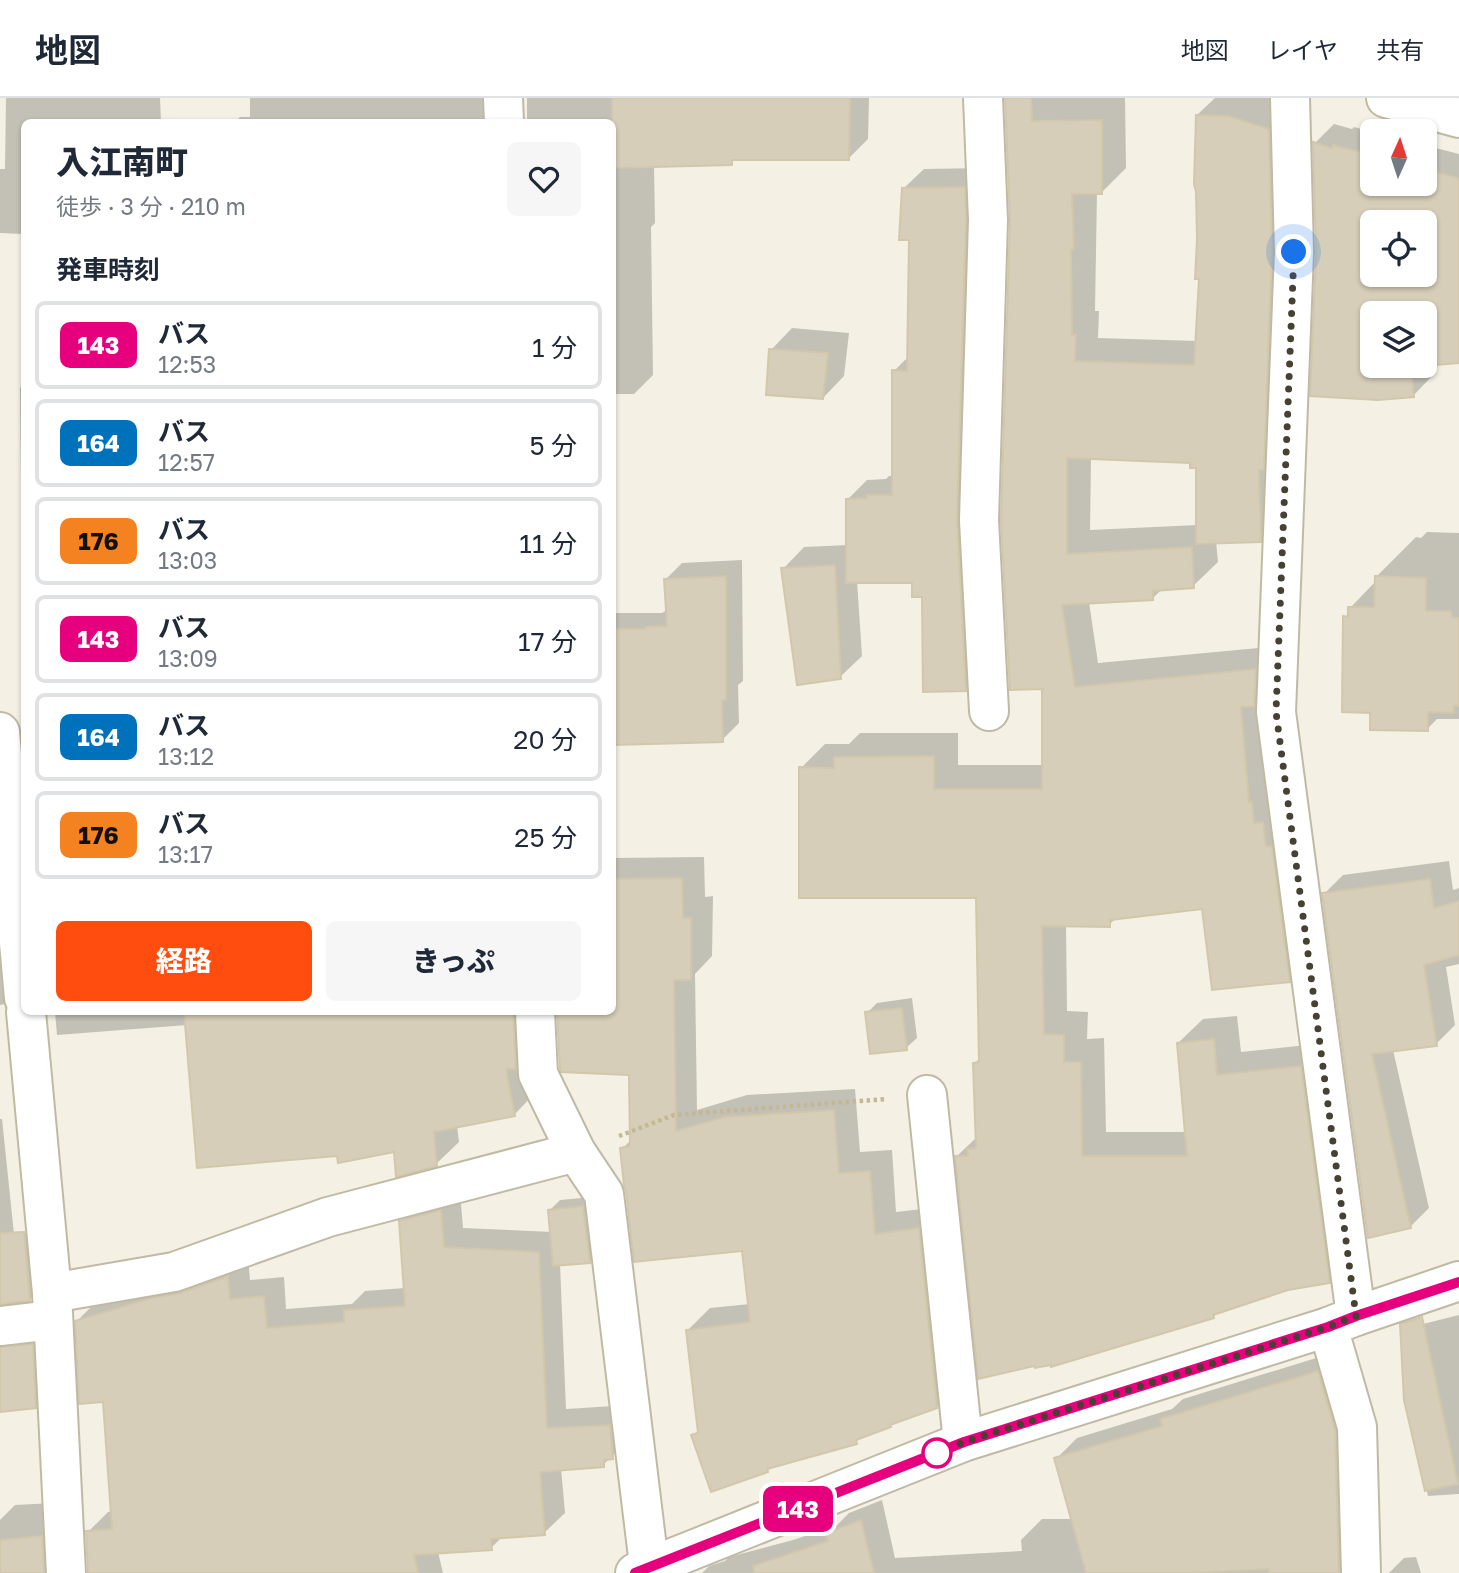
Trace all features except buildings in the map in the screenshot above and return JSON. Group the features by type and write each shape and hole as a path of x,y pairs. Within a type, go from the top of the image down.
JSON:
{"street":[{"path":"503,98 504,119"},
{"path":"983,98 988,220 979,520 989,711"},
{"path":"1290,98 1294,252 1276,712 1342,1322 1357,1427 1361,1573"},
{"path":"1386,98 1459,118"},
{"path":"0,732 21,965"},
{"path":"26,1015 52,1307 66,1573"},
{"path":"536,1015 538,1074 576,1152 604,1194 644,1572 964,1442 1459,1282"},
{"path":"927,1096 964,1442"},
{"path":"0,1326 52,1307 174,1272 328,1217 576,1152"}],"path":[{"path":"576,1152 674,1115 927,1096"}],"bus line":[{"name":"143","path":"635,1573 964,1442 1328,1327 1459,1282"}],"route":[{"path":"937,1453 1356,1316 1276,712 1294,252"}]}
